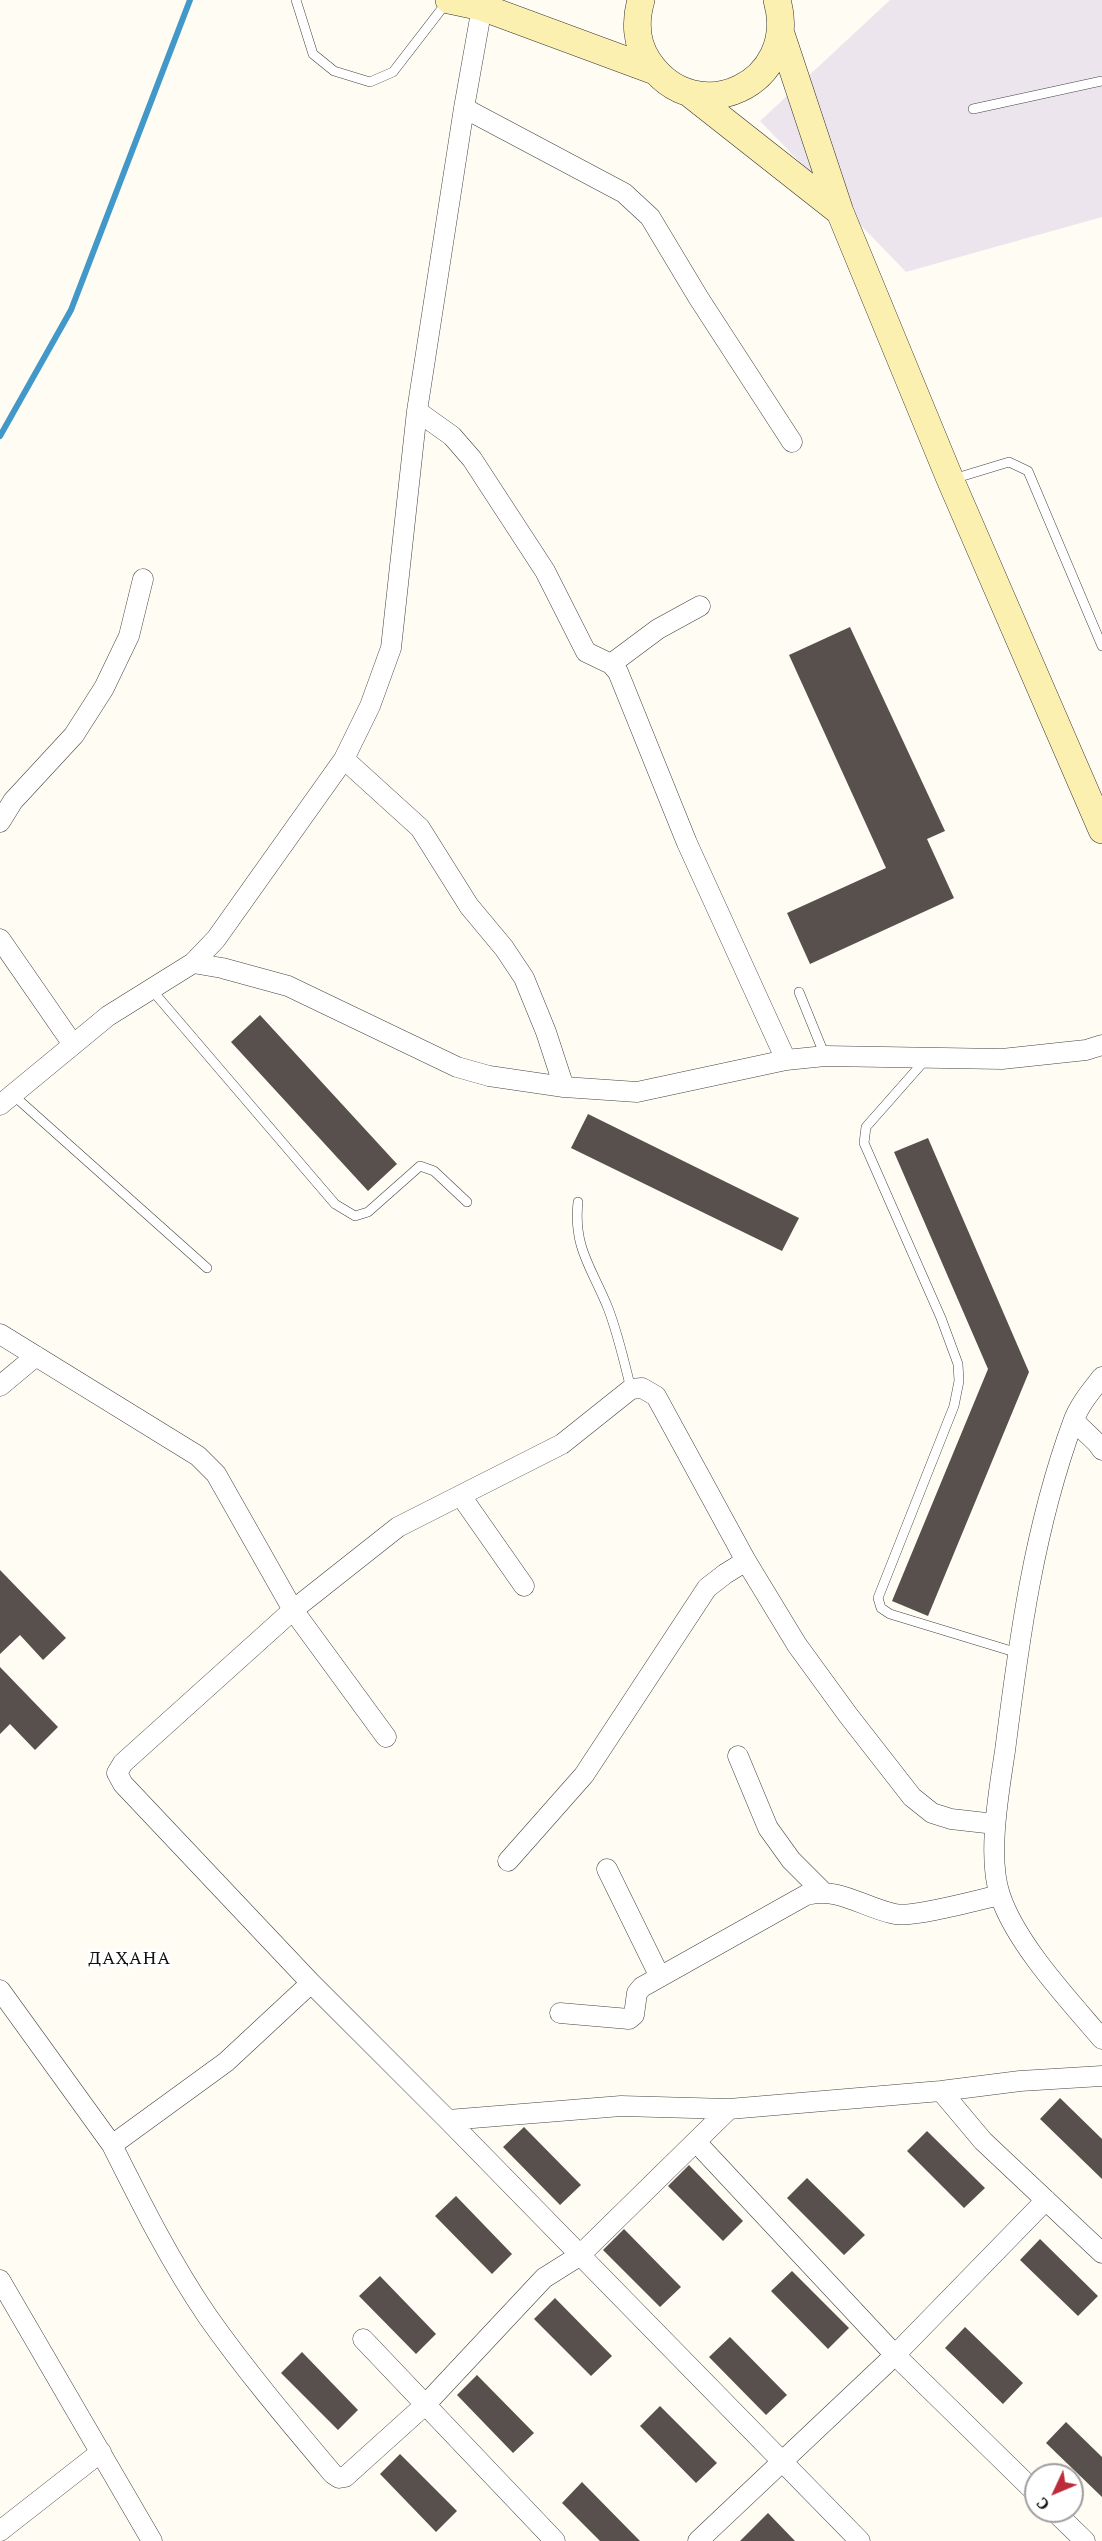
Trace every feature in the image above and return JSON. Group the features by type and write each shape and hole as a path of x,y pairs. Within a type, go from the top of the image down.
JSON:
{"main road":[{"path":"449,0 482,7 655,71"},
{"path":"482,7 512,0"},
{"path":"641,0 638,13 638,34 644,54 655,71 670,85 689,93 709,96 730,93 748,85 764,71 775,54 783,12"},
{"path":"783,12 840,212 951,479 1102,830"},
{"path":"689,93 840,212"}],"street":[{"path":"6,1100 72,1043 108,1016 193,963 216,939 344,759 370,706 391,648 417,411 482,7"},
{"path":"464,108 624,193 650,217 698,297 792,442"},
{"path":"417,411 452,436 472,459 545,571 586,652 611,664 618,672 687,843 786,1060"},
{"path":"0,822 13,801 67,743 104,688 129,636 144,579"},
{"path":"611,664 658,629 700,606"},
{"path":"344,759 420,828 469,906 504,948 524,978 546,1032 564,1087"},
{"path":"0,939 72,1043"},
{"path":"193,963 222,968 288,986 457,1067 489,1076 564,1087 637,1092 786,1060 825,1056 1002,1059 1086,1050 1102,1045"},
{"path":"0,1334 198,1456 216,1474 293,1610 386,1737"},
{"path":"0,1386 36,1356"},
{"path":"1102,1377 1087,1396 1074,1421 1036,1547 1018,1653 995,1824 996,1873 1000,1895 1024,1941 1102,2039"},
{"path":"860,2541 311,1983 123,1784 117,1773 123,1763 293,1610 398,1527 562,1444 631,1389 642,1388 656,1396 746,1561 797,1645 912,1797 932,1813 951,1819 995,1824"},
{"path":"1074,1421 1102,1450"},
{"path":"461,1496 524,1586"},
{"path":"508,1861 584,1774 707,1588 746,1561"},
{"path":"738,1756 768,1828 791,1860 820,1890"},
{"path":"607,1869 660,1977"},
{"path":"560,2013 629,2019 634,2015 637,1993 660,1977 806,1894 820,1890 839,1894 896,1914 1000,1895"},
{"path":"112,2145 226,2062 311,1983"},
{"path":"0,1990 112,2145 151,2221 207,2316 333,2474 339,2478 345,2477 426,2404 544,2278 579,2256 729,2109"},
{"path":"448,2120 621,2106 729,2109 941,2091 1020,2081 1102,2076"},
{"path":"941,2091 983,2141 1102,2253"},
{"path":"696,2142 895,2355 1024,2481"},
{"path":"698,2541 895,2355 1046,2200"},
{"path":"0,2280 152,2541"},
{"path":"363,2340 555,2541"},
{"path":"0,2531 101,2452"},
{"path":"1066,2523 1084,2541"}],"lane":[{"path":"296,0 313,54 334,71 370,82 393,72 449,0"},
{"path":"973,109 1102,81"},
{"path":"951,479 1009,462 1028,471 1102,646"},
{"path":"151,989 335,1204 356,1216 368,1212 420,1166 434,1171 467,1202"},
{"path":"799,992 825,1056"},
{"path":"926,1058 866,1127 864,1143 941,1318 958,1364 959,1381 954,1406 878,1598 881,1608 890,1614 1018,1653"},
{"path":"6,1100 207,1268"},
{"path":"578,1202 576,1223 579,1244 610,1316 631,1389"}],"shaded area":[{"path":"890,0 1102,0 1102,217 906,272 760,121"}],"building":[{"path":"850,627 945,831 927,839 954,898 810,964 787,913 886,868 789,655"},
{"path":"260,1015 397,1164 368,1191 231,1042"},
{"path":"588,1114 799,1218 782,1251 571,1148"},
{"path":"928,1138 1029,1372 928,1616 892,1601 988,1369 894,1152"},
{"path":"0,1570 66,1638 43,1660 20,1635 0,1654"},
{"path":"0,1667 58,1727 35,1750 10,1724 0,1734"},
{"path":"1060,2098 1102,2139 1102,2179 1040,2119"},
{"path":"524,2127 581,2185 560,2205 503,2147"},
{"path":"927,2131 985,2188 964,2208 907,2151"},
{"path":"689,2165 743,2221 723,2241 668,2186"},
{"path":"807,2178 865,2235 844,2255 787,2198"},
{"path":"456,2196 512,2254 492,2274 435,2216"},
{"path":"624,2229 681,2287 660,2307 603,2250"},
{"path":"1040,2239 1098,2296 1078,2316 1020,2260"},
{"path":"792,2271 849,2328 828,2349 771,2291"},
{"path":"380,2276 436,2334 416,2354 359,2296"},
{"path":"555,2298 612,2356 591,2376 534,2319"},
{"path":"965,2327 1023,2383 1003,2404 945,2348"},
{"path":"730,2337 787,2395 766,2415 709,2357"},
{"path":"302,2352 358,2410 338,2430 281,2373"},
{"path":"477,2375 534,2433 513,2453 457,2395"},
{"path":"660,2406 717,2463 696,2483 640,2426"},
{"path":"1066,2422 1102,2457 1102,2497 1084,2480 1084,2463 1067,2463 1046,2443"},
{"path":"400,2454 457,2511 436,2532 380,2474"},
{"path":"582,2482 640,2541 600,2541 562,2503"},
{"path":"768,2513 795,2541 740,2541"}],"waterway":[{"path":"0,436 71,310 190,0"}],"district":[{"name":"ДАҲАНА","path":"130,1959"}]}
